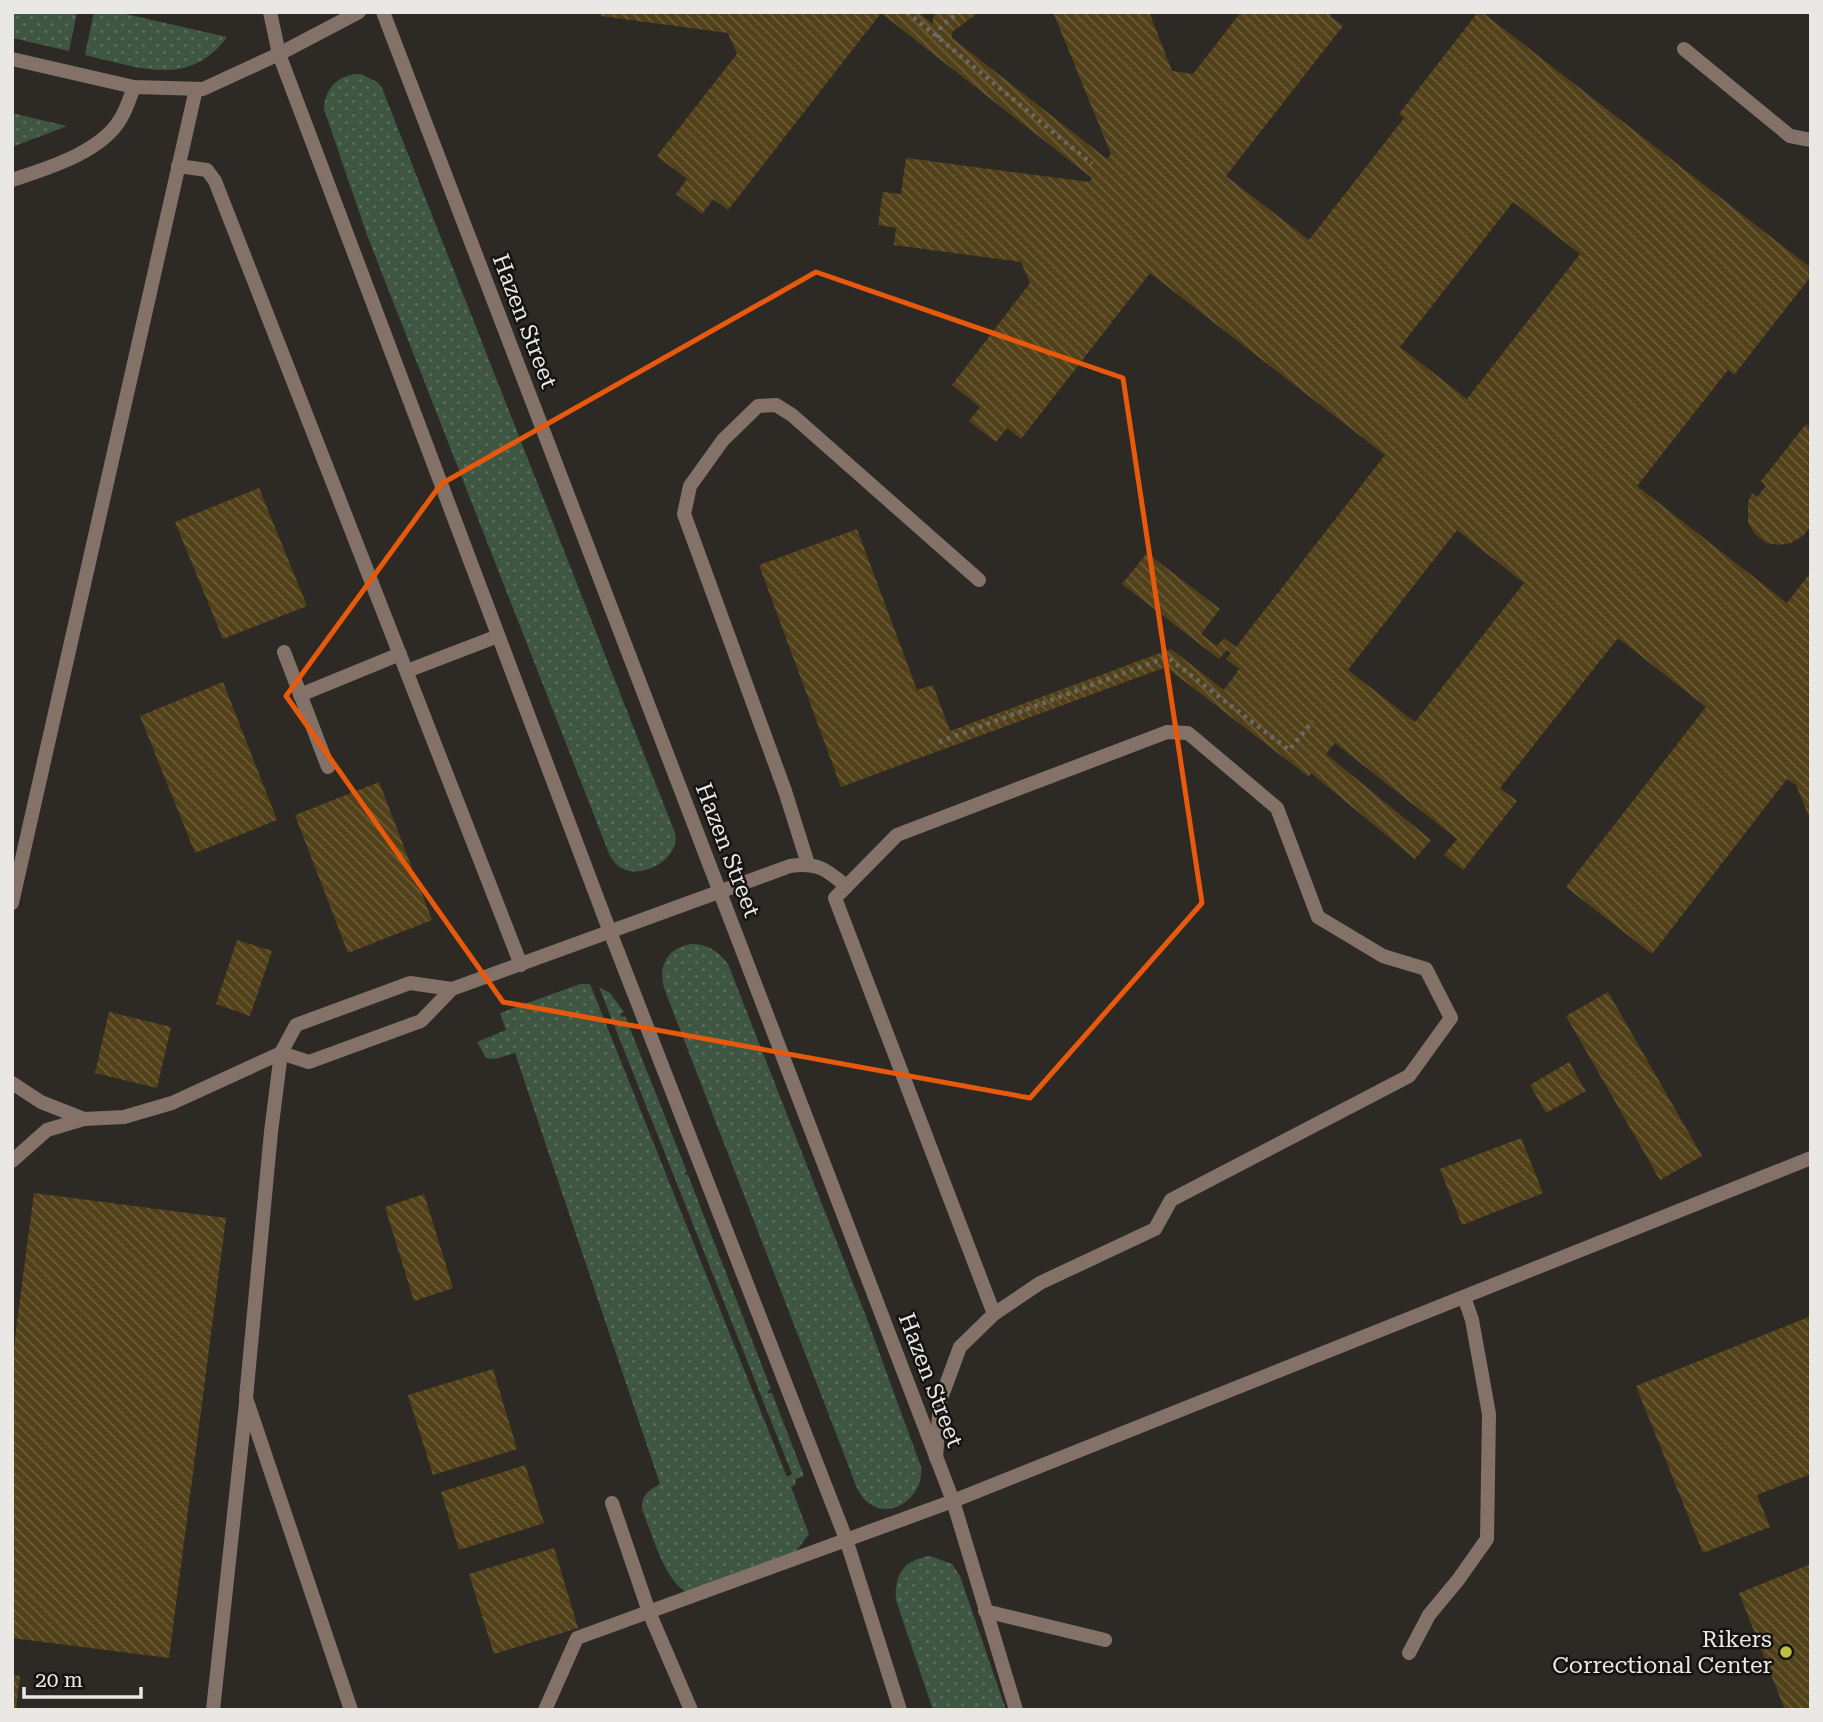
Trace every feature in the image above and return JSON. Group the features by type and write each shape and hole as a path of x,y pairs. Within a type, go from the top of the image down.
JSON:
{"street":[{"path":"270,12 279,54 610,933 846,1539 900,1710"},
{"path":"12,59 134,87 203,89 279,54 359,12"},
{"name":"Hazen Street","path":"383,12 953,1501 1016,1710"},
{"path":"1684,49 1790,136 1811,140"},
{"path":"12,180 60,164 95,144 121,120 134,87"},
{"path":"12,903 196,89"},
{"path":"178,166 206,170 215,181 521,965"},
{"path":"808,864 785,791 684,514 690,486 723,440 758,406 776,405 979,580"},
{"path":"407,671 498,636"},
{"path":"284,652 328,767"},
{"path":"300,695 400,654"},
{"path":"936,1458 940,1401 960,1347 994,1314 1040,1283 1155,1229 1171,1199 1409,1076 1451,1018 1426,970 1383,956 1318,917 1277,808 1188,733 1167,732 897,835 835,898 994,1314"},
{"path":"12,1161 47,1130 84,1119 124,1117 172,1103 281,1053 309,1062 421,1021 452,989 790,866 808,864 827,870 846,886"},
{"path":"213,1710 281,1053 296,1025 410,983 452,989"},
{"path":"12,1083 41,1102 84,1119"},
{"path":"545,1710 577,1638 953,1501 1811,1158"},
{"path":"1409,1653 1429,1615 1487,1539 1489,1414 1472,1320 1464,1297"},
{"path":"246,1398 351,1710"},
{"path":"612,1503 649,1612 691,1710"},
{"path":"985,1611 1105,1640"}],"path":[{"path":"907,12 1092,164"},
{"path":"938,38 941,26 960,12"},
{"path":"939,742 1167,657 1289,750 1313,721"}],"highlighted area":[{"path":"816,272 1123,378 1202,903 1030,1098 503,1002 286,696 441,484"}],"green space":[{"path":"12,12 77,12 69,51 12,38"},
{"path":"94,12 117,12 227,37 212,53 179,69 162,70 124,65 85,55"},
{"path":"361,74 377,82 382,88 675,833 672,851 666,859 648,869 629,871 619,867 610,856 367,235 324,109 327,94 335,83 346,76"},
{"path":"12,113 67,126 12,147"},
{"path":"691,944 712,949 728,964 867,1319 921,1467 921,1477 912,1496 895,1507 875,1507 863,1498 856,1485 664,988 662,972 667,959 676,949"},
{"path":"580,984 590,984 787,1477 792,1474 599,987 610,993 624,1012 620,1014 625,1016 687,1172 684,1174 688,1175 771,1389 768,1393 772,1393 804,1476 795,1479 796,1484 791,1487 809,1534 797,1550 687,1592 679,1587 665,1568 642,1509 646,1494 660,1484 515,1053 495,1059 486,1058 477,1042 506,1030 500,1013"},
{"path":"930,1556 952,1564 960,1576 1006,1710 933,1710 896,1600 897,1583 902,1570 913,1561"}],"building":[{"path":"601,12 918,12 933,24 933,16 938,12 979,12 952,32 952,38 1107,159 1111,154 1053,12 1149,12 1172,71 1193,74 1241,12 1332,12 1330,16 1343,26 1226,176 1309,240 1404,118 1399,114 1478,12 1482,12 1811,268 1811,276 1734,375 1728,370 1637,486 1787,603 1811,572 1811,821 1796,785 1787,779 1652,954 1566,887 1706,707 1618,638 1500,788 1517,801 1463,870 1444,855 1457,839 1335,743 1326,754 1431,840 1415,859 1311,773 1309,777 1166,667 841,787 759,565 857,529 917,690 933,685 950,731 1171,649 1224,690 1239,669 1226,659 1231,653 1227,650 1219,659 1122,584 1147,553 1220,609 1201,634 1217,646 1224,638 1236,647 1385,455 1150,273 1021,439 1007,428 996,442 969,421 980,407 952,385 1030,283 1021,262 894,245 896,228 878,225 883,192 901,194 906,158 1089,182 1092,178 881,13 728,210 713,199 702,214 676,194 687,179 657,156 737,54 728,33 601,16","holes":["1513,202 1580,254 1467,399 1400,347","1457,530 1524,583 1415,722 1348,670"]},
{"path":"1806,424 1811,428 1811,526 1803,536 1791,543 1767,543 1756,535 1748,523 1748,502 1752,493 1757,497 1766,486 1761,481"},
{"path":"259,488 307,606 223,639 175,522"},
{"path":"223,682 277,820 195,853 140,716"},
{"path":"379,782 432,920 348,953 295,815"},
{"path":"237,940 272,951 250,1016 216,1004"},
{"path":"1608,992 1702,1156 1660,1180 1566,1016"},
{"path":"109,1012 171,1027 157,1088 95,1073"},
{"path":"1569,1062 1586,1091 1546,1113 1530,1085"},
{"path":"1521,1138 1543,1193 1462,1225 1440,1169"},
{"path":"34,1193 226,1218 169,1658 12,1638 12,1361"},
{"path":"424,1194 453,1288 414,1301 385,1207"},
{"path":"1811,1316 1811,1474 1757,1495 1770,1527 1703,1553 1636,1386"},
{"path":"493,1369 517,1449 433,1475 408,1395"},
{"path":"525,1465 544,1523 459,1550 441,1492"},
{"path":"554,1548 578,1628 494,1654 469,1574"},
{"name":"Rikers Correctional Center","path":"1811,1564 1811,1710 1785,1710 1739,1593"},
{"path":"12,1675 20,1676 16,1710 12,1710"}],"place":[{"name":"Rikers Correctional Center","path":"1786,1652"}]}
